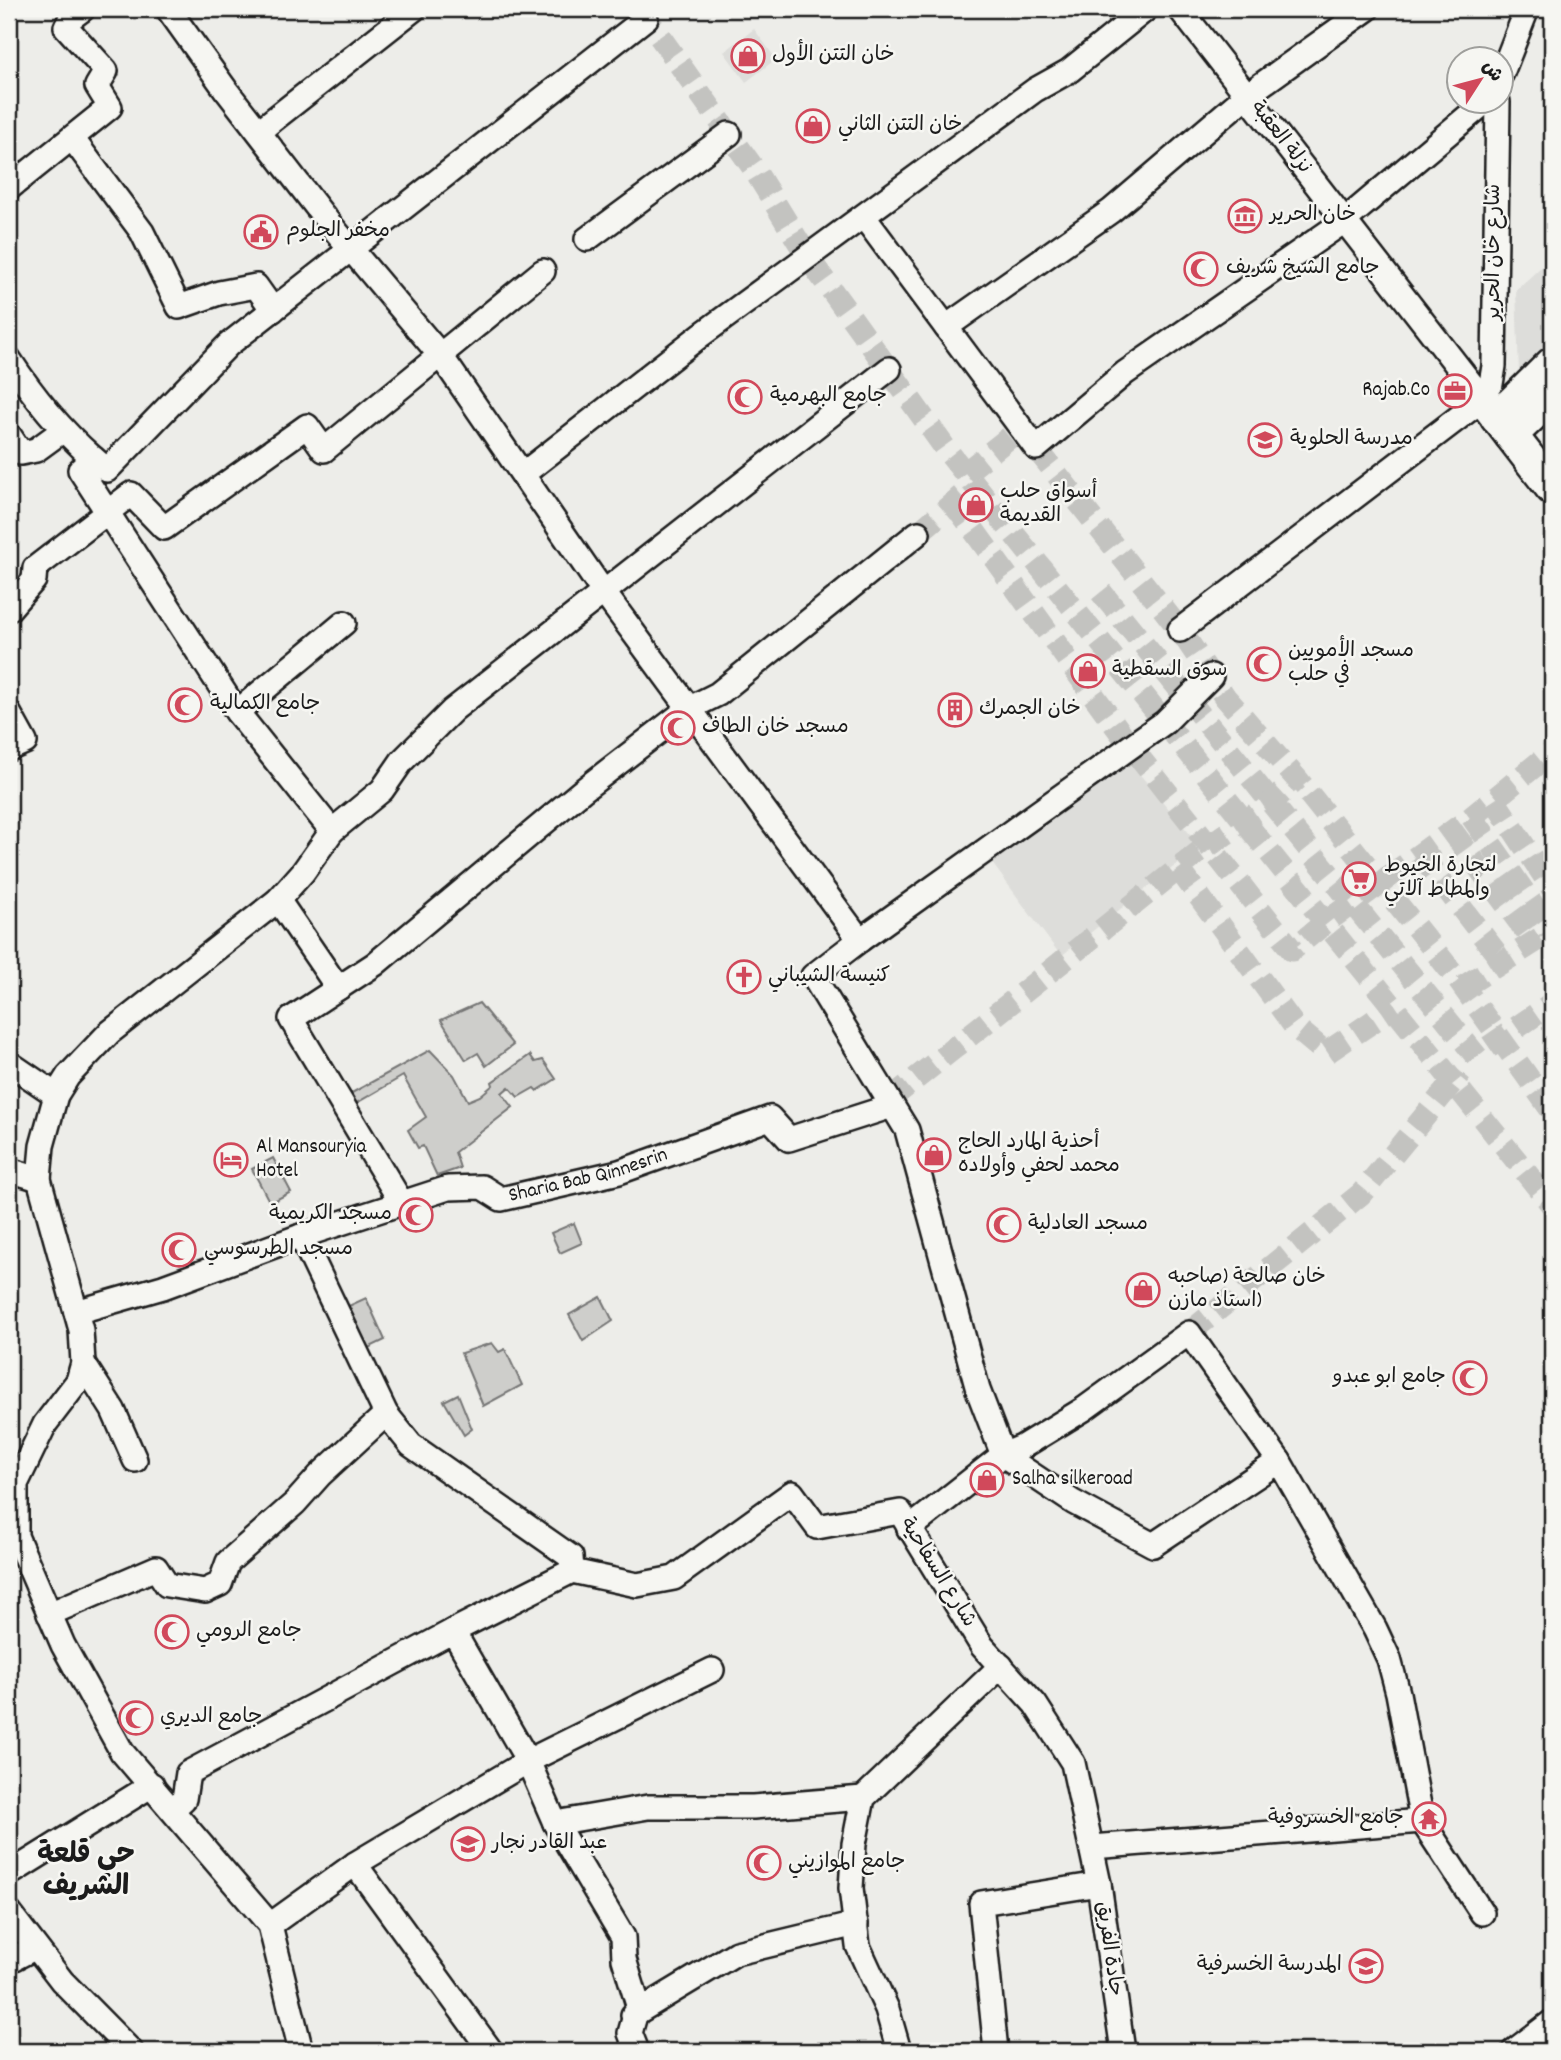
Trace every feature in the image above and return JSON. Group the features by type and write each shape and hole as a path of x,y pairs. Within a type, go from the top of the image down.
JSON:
{"street":[{"path":"9,188 110,107 97,86 106,71 66,27 71,18 83,9"},
{"path":"168,9 259,131 441,356 602,590 860,940"},
{"path":"259,131 414,9"},
{"path":"523,474 701,335 1035,90 1069,71 1146,9"},
{"name":"نزلة العقبة","path":"1180,9 1497,417"},
{"path":"946,327 1111,211 1247,95 1367,9"},
{"path":"1513,46 1527,9"},
{"path":"332,831 237,712 110,512 80,470 100,464 202,370 273,310 646,18"},
{"path":"864,217 1035,448 1125,373 1343,222 1468,116"},
{"name":"شارع خان الحرير","path":"1497,417 1491,384 1494,366 1498,116"},
{"path":"587,239 729,134"},
{"path":"72,138 142,232 180,307 219,293 256,286 273,310"},
{"path":"9,359 23,384 62,430 164,528 307,426 324,450 542,271"},
{"path":"1180,630 1497,417 1552,365"},
{"path":"301,2051 270,1925 122,1752 94,1697 63,1646 16,1536 14,1477 45,1424 78,1381 83,1363 81,1330 39,1179 42,1146 56,1095 68,1076 108,1033 278,900 303,872 332,831 382,790 402,761 453,710 602,590 889,369"},
{"path":"1497,417 1552,396"},
{"path":"1497,417 1552,488"},
{"path":"9,435 21,453 36,450 62,430"},
{"path":"9,609 34,580 35,568 131,494"},
{"path":"401,1202 291,1019 375,964 582,791 688,709 718,694 918,533"},
{"path":"237,712 344,623"},
{"path":"1211,676 1165,722 813,976 907,1130 978,1391 1003,1455 1073,1502 1153,1545 1279,1461"},
{"path":"9,713 25,742 9,749"},
{"path":"278,900 338,988"},
{"path":"9,1063 56,1095"},
{"name":"Sharia Bab Qinnesrin","path":"76,1312 163,1287 301,1236 448,1188 482,1187 500,1199 619,1172 770,1118 789,1139 892,1106"},
{"path":"9,1170 39,1179"},
{"path":"173,1809 184,1799 188,1773 453,1631 572,1571 571,1557 411,1445 386,1414 301,1236"},
{"path":"909,1529 1003,1455 1022,1447 1084,1409 1189,1333 1279,1461 1375,1629 1388,1659 1422,1821 1482,1913"},
{"path":"83,1363 118,1419 135,1460"},
{"path":"50,1614 156,1568 167,1585 205,1591 220,1584 228,1562 295,1503 320,1475 386,1414"},
{"name":"شارع السفاحية","path":"572,1571 637,1585 674,1578 792,1493 817,1527 900,1512 982,1646 1035,1704 1073,1763 1092,1847"},
{"path":"453,1631 528,1761 555,1823 623,1937 624,1959 639,2005 633,2015 630,2033 637,2051"},
{"path":"899,2051 887,2009 858,1946 852,1877 854,1844 863,1798 1001,1666"},
{"path":"270,1925 355,1864 528,1761 712,1670"},
{"path":"12,1866 152,1785"},
{"path":"555,1823 648,1807 753,1807 863,1798"},
{"path":"1092,1847 1422,1821"},
{"name":"جادة الفريق","path":"1092,1847 1123,2051"},
{"path":"355,1864 491,2051"},
{"path":"996,2051 981,1903 1099,1884"},
{"path":"9,1912 34,1948 131,2051"},
{"path":"633,2015 736,1953 856,1924"},
{"path":"9,1961 34,1948"},
{"path":"1514,2051 1552,2022"}],"shaded area":[{"path":"754,29 776,59 746,82 724,52"},
{"path":"1552,257 1552,342 1519,373 1516,290"},
{"path":"1126,758 1200,846 1061,956 992,863"},
{"path":"479,1003 513,1045 486,1066 478,1053 466,1060 441,1020"},
{"path":"430,1050 454,1075 468,1101 480,1096 493,1085 492,1082 530,1055 535,1062 543,1060 556,1079 537,1091 534,1088 518,1097 509,1087 502,1093 513,1107 455,1152 460,1168 437,1176 423,1146 418,1148 408,1130 426,1117 403,1076 353,1105 348,1095"},
{"path":"273,1158 291,1192 270,1203 252,1169"},
{"path":"574,1223 582,1243 560,1253 551,1233"},
{"path":"601,1297 613,1321 583,1341 569,1315"},
{"path":"366,1298 385,1340 360,1352 340,1310"},
{"path":"492,1343 499,1352 505,1349 522,1385 483,1406 461,1353"},
{"path":"458,1394 472,1429 464,1435 444,1401"}],"tunnel":[{"path":"640,9 754,169 809,259 948,452 1552,1205"},
{"path":"965,473 1020,429"},
{"path":"1036,448 1180,630 1225,697 1297,779 1459,981 1552,1111"},
{"path":"918,533 964,494"},
{"path":"954,503 1131,747 1292,950 1326,922 1472,817 1552,752"},
{"path":"1101,592 1477,1057"},
{"path":"889,1100 1198,853 1270,804 1297,779"},
{"path":"1494,800 1552,888"},
{"path":"1472,817 1551,931"},
{"path":"1452,831 1534,942"},
{"path":"1420,854 1503,962"},
{"path":"1179,869 1295,1027 1326,1053 1396,1006"},
{"path":"1463,987 1547,934"},
{"path":"1489,1047 1552,1003"},
{"path":"1189,1333 1361,1194 1461,1072"}],"place":[{"name":"خان التتن الأول","path":"748,56"},
{"name":"خان التتن الثاني","path":"813,126"},
{"name":"خان الحرير","path":"1245,216"},
{"name":"مخفر الجلوم","path":"261,232"},
{"name":"جامع الشيخ شريف","path":"1201,269"},
{"name":"Rajab.Co","path":"1455,391"},
{"name":"جامع البهرمية","path":"745,397"},
{"name":"مدرسة الحلوية","path":"1265,440"},
{"name":"أسواق حلب القديمة","path":"976,505"},
{"name":"مسجد الأمويين في حلب","path":"1264,664"},
{"name":"سوق السقطية","path":"1088,671"},
{"name":"جامع الكمالية","path":"185,705"},
{"name":"خان الجمرك","path":"955,710"},
{"name":"مسجد خان الطاف","path":"678,728"},
{"name":"لتجارة الخيوط والمطاط آلاتي","path":"1359,879"},
{"name":"كنيسة الشيباني","path":"744,977"},
{"name":"أحذية المارد الحاج محمد لحفي وأولاده","path":"934,1155"},
{"name":"Al Mansouryia Hotel","path":"231,1160"},
{"name":"مسجد الكريمية","path":"416,1215"},
{"name":"مسجد العادلية","path":"1004,1225"},
{"name":"مسجد الطرسوسي","path":"179,1250"},
{"name":"خان صالحة (صاحبه استاذ مازن)","path":"1143,1290"},
{"name":"جامع ابو عبدو","path":"1470,1378"},
{"name":"Salha silkeroad","path":"987,1480"},
{"name":"جامع الرومي","path":"172,1632"},
{"name":"جامع الديري","path":"136,1718"},
{"name":"جامع الخسروفية","path":"1429,1819"},
{"name":"عبد القادر نجار","path":"468,1844"},
{"name":"جامع الموازيني","path":"764,1863"},
{"name":"المدرسة الخسرفية","path":"1366,1966"}],"district":[{"name":"حي قلعة الشريف","path":"86,1873"}]}
